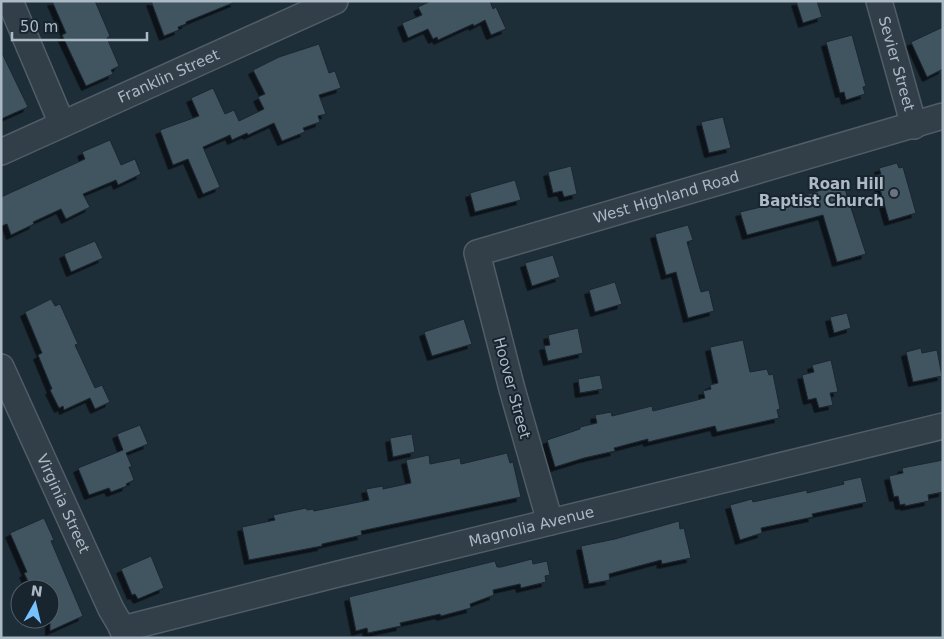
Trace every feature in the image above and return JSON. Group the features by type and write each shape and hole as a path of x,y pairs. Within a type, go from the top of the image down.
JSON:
{"street":[{"path":"10,1 62,124"},
{"name":"Franklin Street","path":"1,152 335,1"},
{"name":"Sevier Street","path":"879,1 914,126"},
{"name":"West Highland Road","path":"477,253 943,116"},
{"name":"Hoover Street","path":"477,253 512,388 550,522"},
{"name":"Virginia Street","path":"1,367 107,601 125,633"},
{"name":"Magnolia Avenue","path":"125,633 550,522 943,426"}],"building":[{"path":"52,1 95,1 110,36 107,38 119,66 111,70 113,74 86,86 62,35 66,33"},
{"path":"151,1 235,2 186,22 186,24 178,27 179,30 164,36"},
{"path":"431,1 490,1 493,9 496,7 506,29 491,35 485,20 438,40 437,37 433,39 428,29 408,38 402,23 422,15 418,7"},
{"path":"796,1 817,1 822,17 803,23"},
{"path":"943,27 943,69 927,77 911,42"},
{"path":"852,35 866,86 863,87 865,94 846,100 844,92 840,93 826,42"},
{"path":"319,44 329,73 335,71 341,88 319,95 326,114 318,116 320,122 303,128 305,132 282,141 274,123 248,135 247,133 232,140 230,135 203,147 220,187 203,194 188,159 173,165 160,130 199,116 191,98 213,88 225,114 234,110 239,121 264,109 258,97 265,94 253,70 279,57"},
{"path":"1,51 28,107 1,119"},
{"path":"723,117 731,148 709,153 701,122"},
{"path":"110,140 121,165 135,159 141,174 118,185 116,180 83,194 90,207 66,219 61,209 11,235 7,224 1,226 1,197 85,159 82,152"},
{"path":"897,163 899,168 903,167 916,213 889,221 876,175 881,174 879,168"},
{"path":"571,166 577,194 564,197 562,191 553,193 548,172"},
{"path":"515,180 521,200 475,212 470,193"},
{"path":"843,183 866,254 837,262 823,215 747,235 740,212 790,200"},
{"path":"688,225 693,240 687,242 701,292 709,290 714,311 688,318 676,272 666,275 655,234"},
{"path":"95,241 103,258 71,272 64,254"},
{"path":"553,255 560,277 532,286 525,263"},
{"path":"615,282 622,304 595,312 589,290"},
{"path":"51,299 55,306 60,304 78,344 75,345 95,388 102,385 110,402 95,409 90,398 64,410 63,406 59,408 50,390 52,389 38,355 42,353 25,312"},
{"path":"847,313 851,328 834,333 830,317"},
{"path":"464,319 472,344 432,356 424,332"},
{"path":"578,328 583,353 548,361 544,346 550,345 548,335"},
{"path":"743,340 750,372 767,369 769,375 773,374 780,409 777,410 779,418 717,432 715,426 648,442 648,439 614,448 615,451 555,467 547,440 580,429 580,427 597,423 595,415 611,412 612,416 652,406 653,411 705,398 703,391 711,389 710,385 718,383 710,347"},
{"path":"921,348 922,353 937,350 942,376 913,382 906,352"},
{"path":"831,360 838,392 830,393 833,405 819,408 816,398 808,400 802,375 814,372 812,365"},
{"path":"600,375 603,389 580,393 578,379"},
{"path":"140,425 148,444 126,453 132,467 129,467 134,480 126,484 127,486 111,492 109,488 89,495 78,468 123,450 117,434"},
{"path":"412,434 415,452 393,457 390,438"},
{"path":"507,453 510,463 513,462 521,497 361,531 362,535 322,544 322,546 249,560 242,527 275,520 273,515 306,508 307,510 313,509 314,511 369,500 366,489 383,486 383,489 411,483 406,460 429,455 430,464 460,458 461,464"},
{"path":"943,460 943,492 928,495 929,501 905,506 905,504 900,505 898,496 894,497 889,476 903,473 902,468"},
{"path":"861,477 867,502 812,514 813,517 761,528 762,533 740,540 730,505 752,499 753,502 807,490 807,493 844,484 843,481"},
{"path":"44,518 54,540 51,541 83,616 60,626 60,579 27,579 24,573 27,572 10,533"},
{"path":"679,521 680,529 684,528 691,558 662,564 661,560 609,574 610,580 589,584 581,546 615,539"},
{"path":"151,556 164,588 138,599 135,594 132,595 121,569"},
{"path":"532,559 533,564 547,561 550,575 545,576 546,582 521,588 520,584 493,590 494,595 470,604 471,608 441,616 440,614 400,623 401,626 368,633 367,628 356,631 349,597 495,561 497,567 501,567"}],"place":[{"name":"Roan Hill Baptist Church","path":"894,193"}]}
